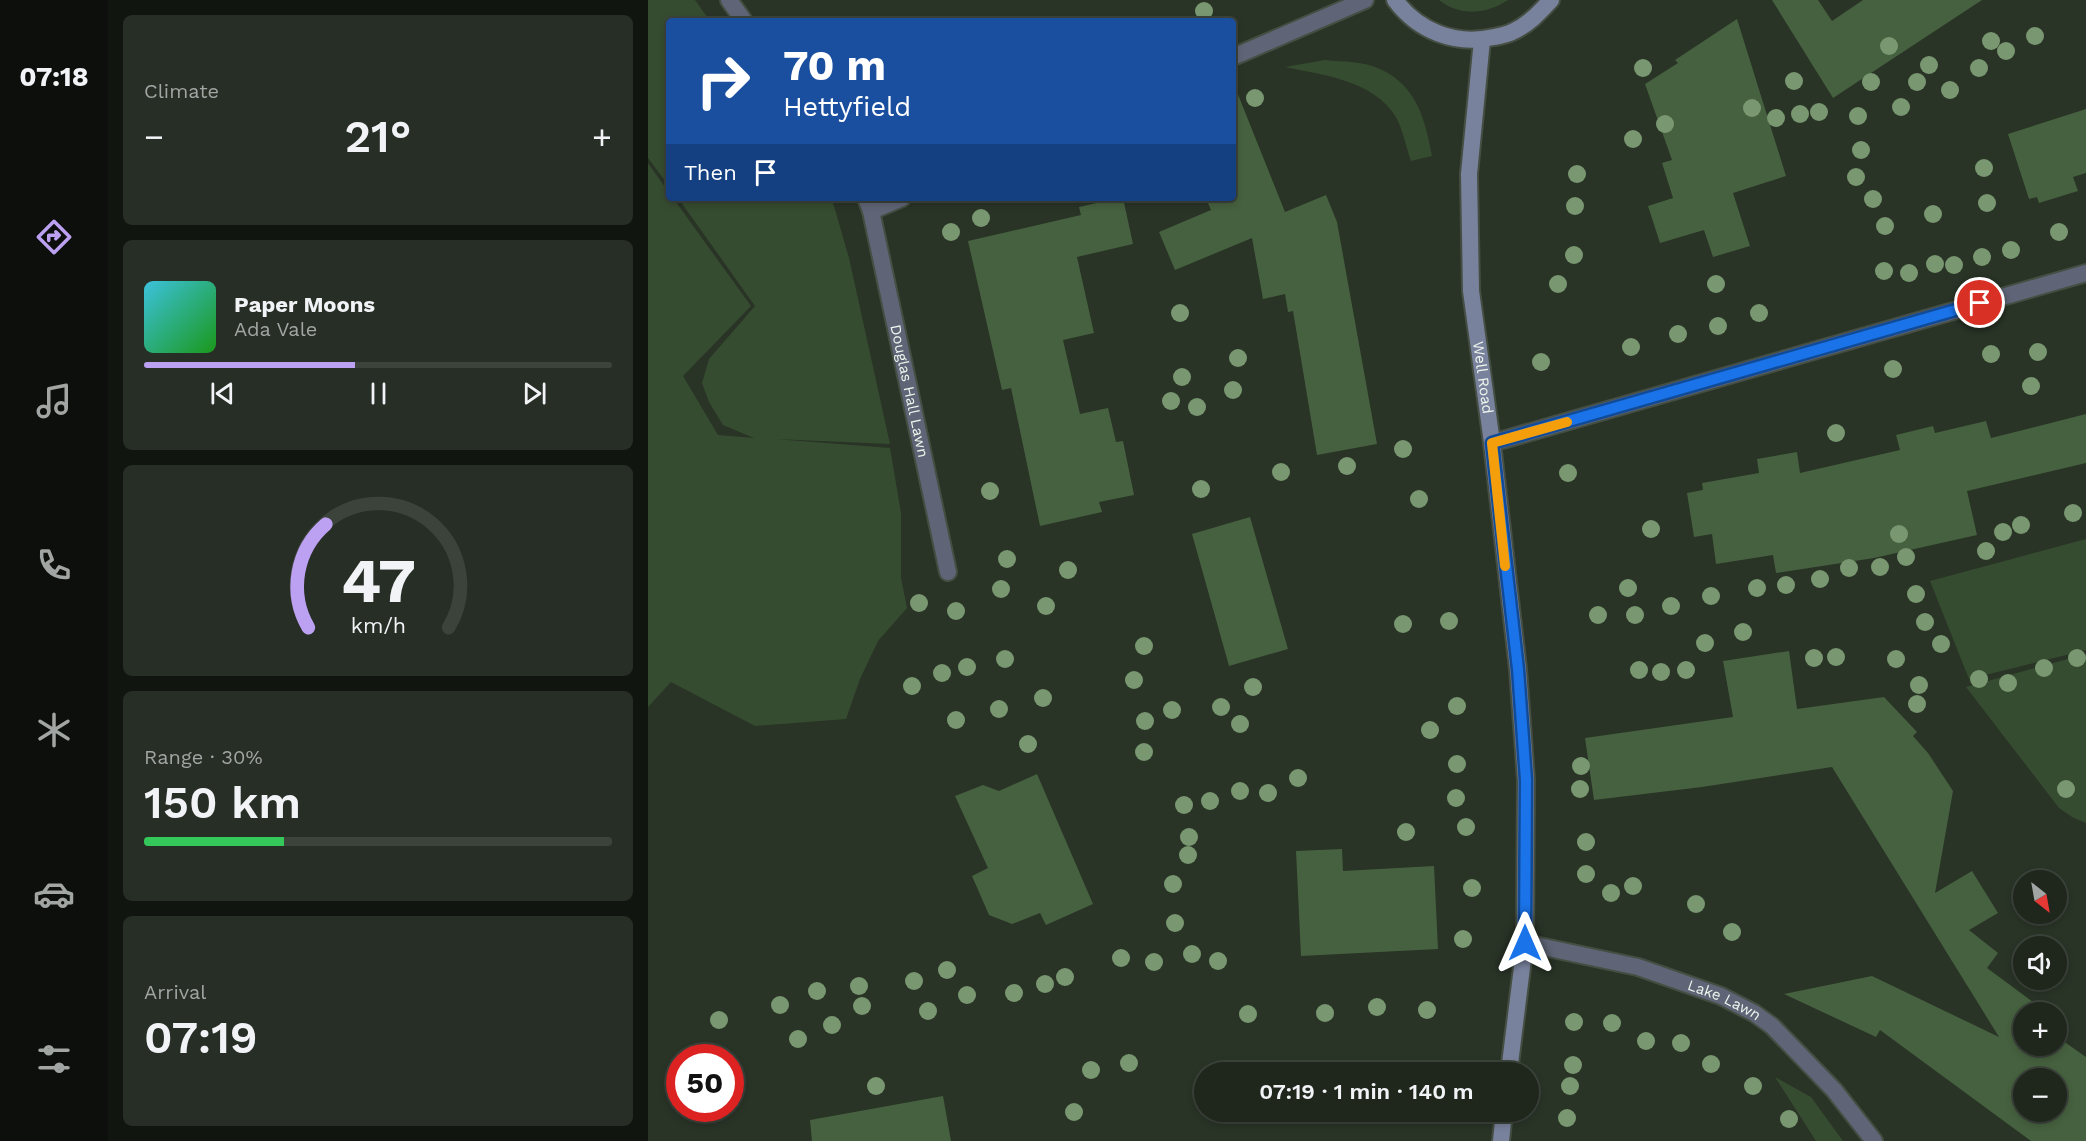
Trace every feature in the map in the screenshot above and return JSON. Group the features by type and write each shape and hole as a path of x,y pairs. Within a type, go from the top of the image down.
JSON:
{"main road":[{"path":"1395,0 1405,13 1428,30 1454,39 1482,40 1510,33 1535,17 1551,0"},
{"name":"Well Road","path":"1482,40 1469,174 1471,291 1492,443 1518,669 1526,780 1525,943 1510,1062"},
{"path":"1501,1141 1503,1122"}],"street":[{"path":"729,0 742,18"},
{"path":"1236,56 1365,0"},
{"name":"Douglas Hall Lawn","path":"888,201 869,205 948,572"},
{"path":"1492,443 2086,273"},
{"name":"Lake Lawn","path":"1525,943 1638,967 1721,996 1754,1013 1772,1026 1834,1090 1874,1141"}],"green space":[{"path":"648,0 695,0 708,18 666,18 666,182 648,158"},
{"path":"1439,0 1508,0 1500,5 1474,12 1456,9"},
{"path":"1325,60 1374,66 1393,76 1411,94 1417,105 1426,129 1432,156 1411,161 1396,117 1386,105 1361,87 1331,77 1285,67"},
{"path":"648,163 666,189 666,201 675,201 751,306 683,376 718,435 754,438 723,425 709,402 702,383 709,359 755,306 680,201 832,201 849,258 890,444 775,439 890,448 901,513 901,578 907,608 878,641 860,679 846,719 755,726 671,682 648,707"},
{"path":"2086,539 2086,650 1969,679 1930,581"},
{"path":"2086,654 2086,823 2059,808 1966,687"},
{"path":"1775,1077 1811,1097 1843,1141 1816,1141"}],"building":[{"path":"1772,0 1818,0 1832,21 1863,0 1982,0 1833,98"},
{"path":"1737,19 1786,176 1733,193 1750,246 1713,257 1704,230 1660,243 1648,206 1673,198 1662,163 1672,160 1645,84 1678,63 1675,60"},
{"path":"1236,90 1285,212 1326,195 1337,222 1377,444 1317,455 1293,311 1288,312 1285,294 1263,299 1252,238 1175,270 1159,232 1211,210 1207,201 1236,201"},
{"path":"2086,109 2086,173 2073,177 2078,191 2039,203 2037,197 2029,199 2008,134"},
{"path":"1106,201 1124,201 1133,244 1077,257 1094,333 1063,340 1080,414 1108,408 1116,442 1123,441 1134,495 1099,502 1102,512 1040,526 1011,388 1002,390 968,241 1081,215 1079,207"},
{"path":"2086,414 2086,463 1967,491 1977,535 1874,558 1776,573 1773,555 1716,564 1712,534 1694,537 1687,493 1703,490 1702,483 1759,473 1757,459 1797,452 1800,473 1900,450 1896,435 1933,426 1935,433 1986,421 1991,438"},
{"path":"1250,517 1288,649 1229,666 1192,534"},
{"path":"1789,651 1797,709 1884,697 1917,732 1913,736 1928,753 1953,791 1935,893 1972,871 1998,913 1969,930 1998,953 1987,968 2013,987 2013,990 2017,990 2033,1002 2013,1002 2013,1056 2067,1056 2067,1044 2086,1057 2086,1141 2031,1141 1880,1030 1876,1037 1784,994 1872,976 1999,1037 1832,767 1702,787 1594,800 1585,738 1733,717 1723,661"},
{"path":"1037,774 1093,904 1046,925 1040,913 1012,924 989,915 972,876 988,868 955,796 983,785 999,791"},
{"path":"1342,849 1343,871 1434,866 1438,949 1301,956 1296,851"},
{"path":"943,1096 951,1141 812,1141 810,1120"}],"slow traffic":[{"path":"1505,566 1492,443 1567,422"}],"route":[{"path":"1525,943 1526,780 1518,669 1510,618 1492,443 1980,303"}]}
